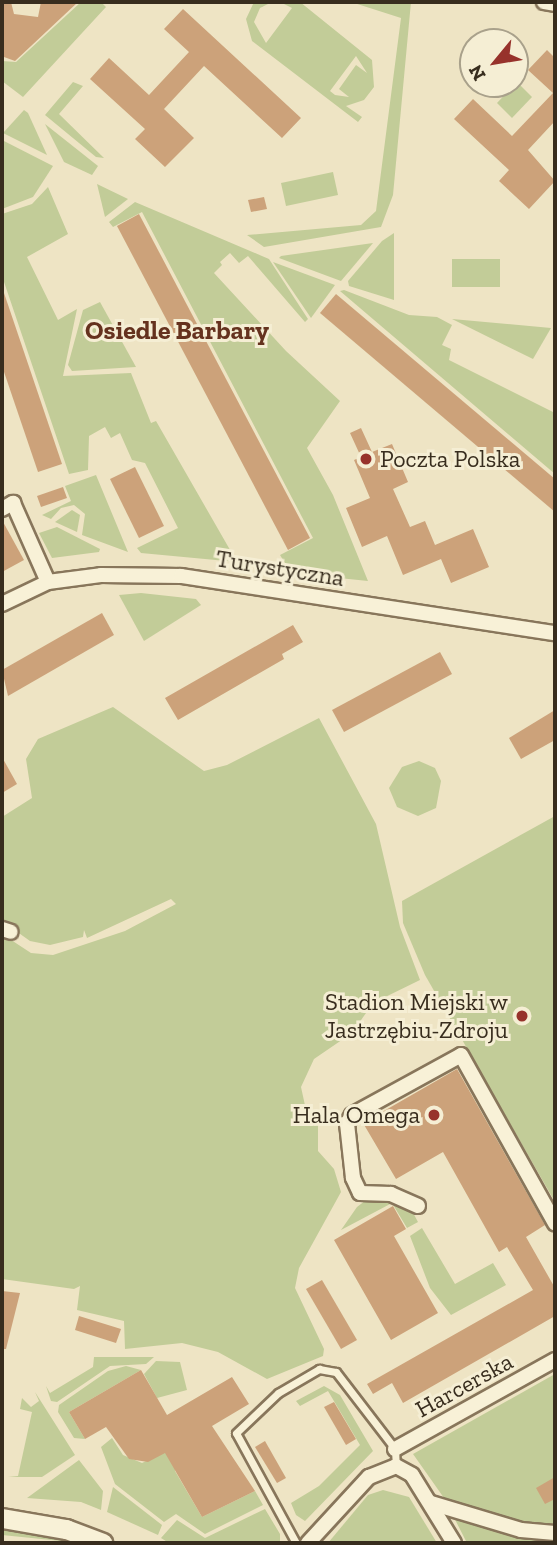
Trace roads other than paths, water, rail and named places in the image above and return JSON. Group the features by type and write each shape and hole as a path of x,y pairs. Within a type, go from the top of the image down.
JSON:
{"main road":[{"path":"2,1518 65,1530 102,1543"}],"street":[{"path":"544,2 555,5"},
{"path":"2,509 13,503 48,582"},
{"name":"Turystyczna","path":"2,604 48,582 101,575 181,576 555,633"},
{"path":"418,1206 391,1194 360,1193 353,1178 347,1124 352,1115 461,1055 555,1223"},
{"name":"Harcerska","path":"395,1449 555,1360"},
{"path":"308,1543 369,1477 396,1466 412,1475 454,1543"},
{"path":"431,1503 521,1530 555,1533"}],"lane":[{"path":"296,1543 236,1433 278,1393 328,1368 348,1384 395,1449 396,1466"}],"place":[{"name":"Poczta Polska","path":"366,459"},
{"name":"Stadion Miejski w Jastrzębiu-Zdroju","path":"522,1016"},
{"name":"Hala Omega","path":"434,1115"}],"district":[{"name":"Osiedle Barbary","path":"177,331"}]}
